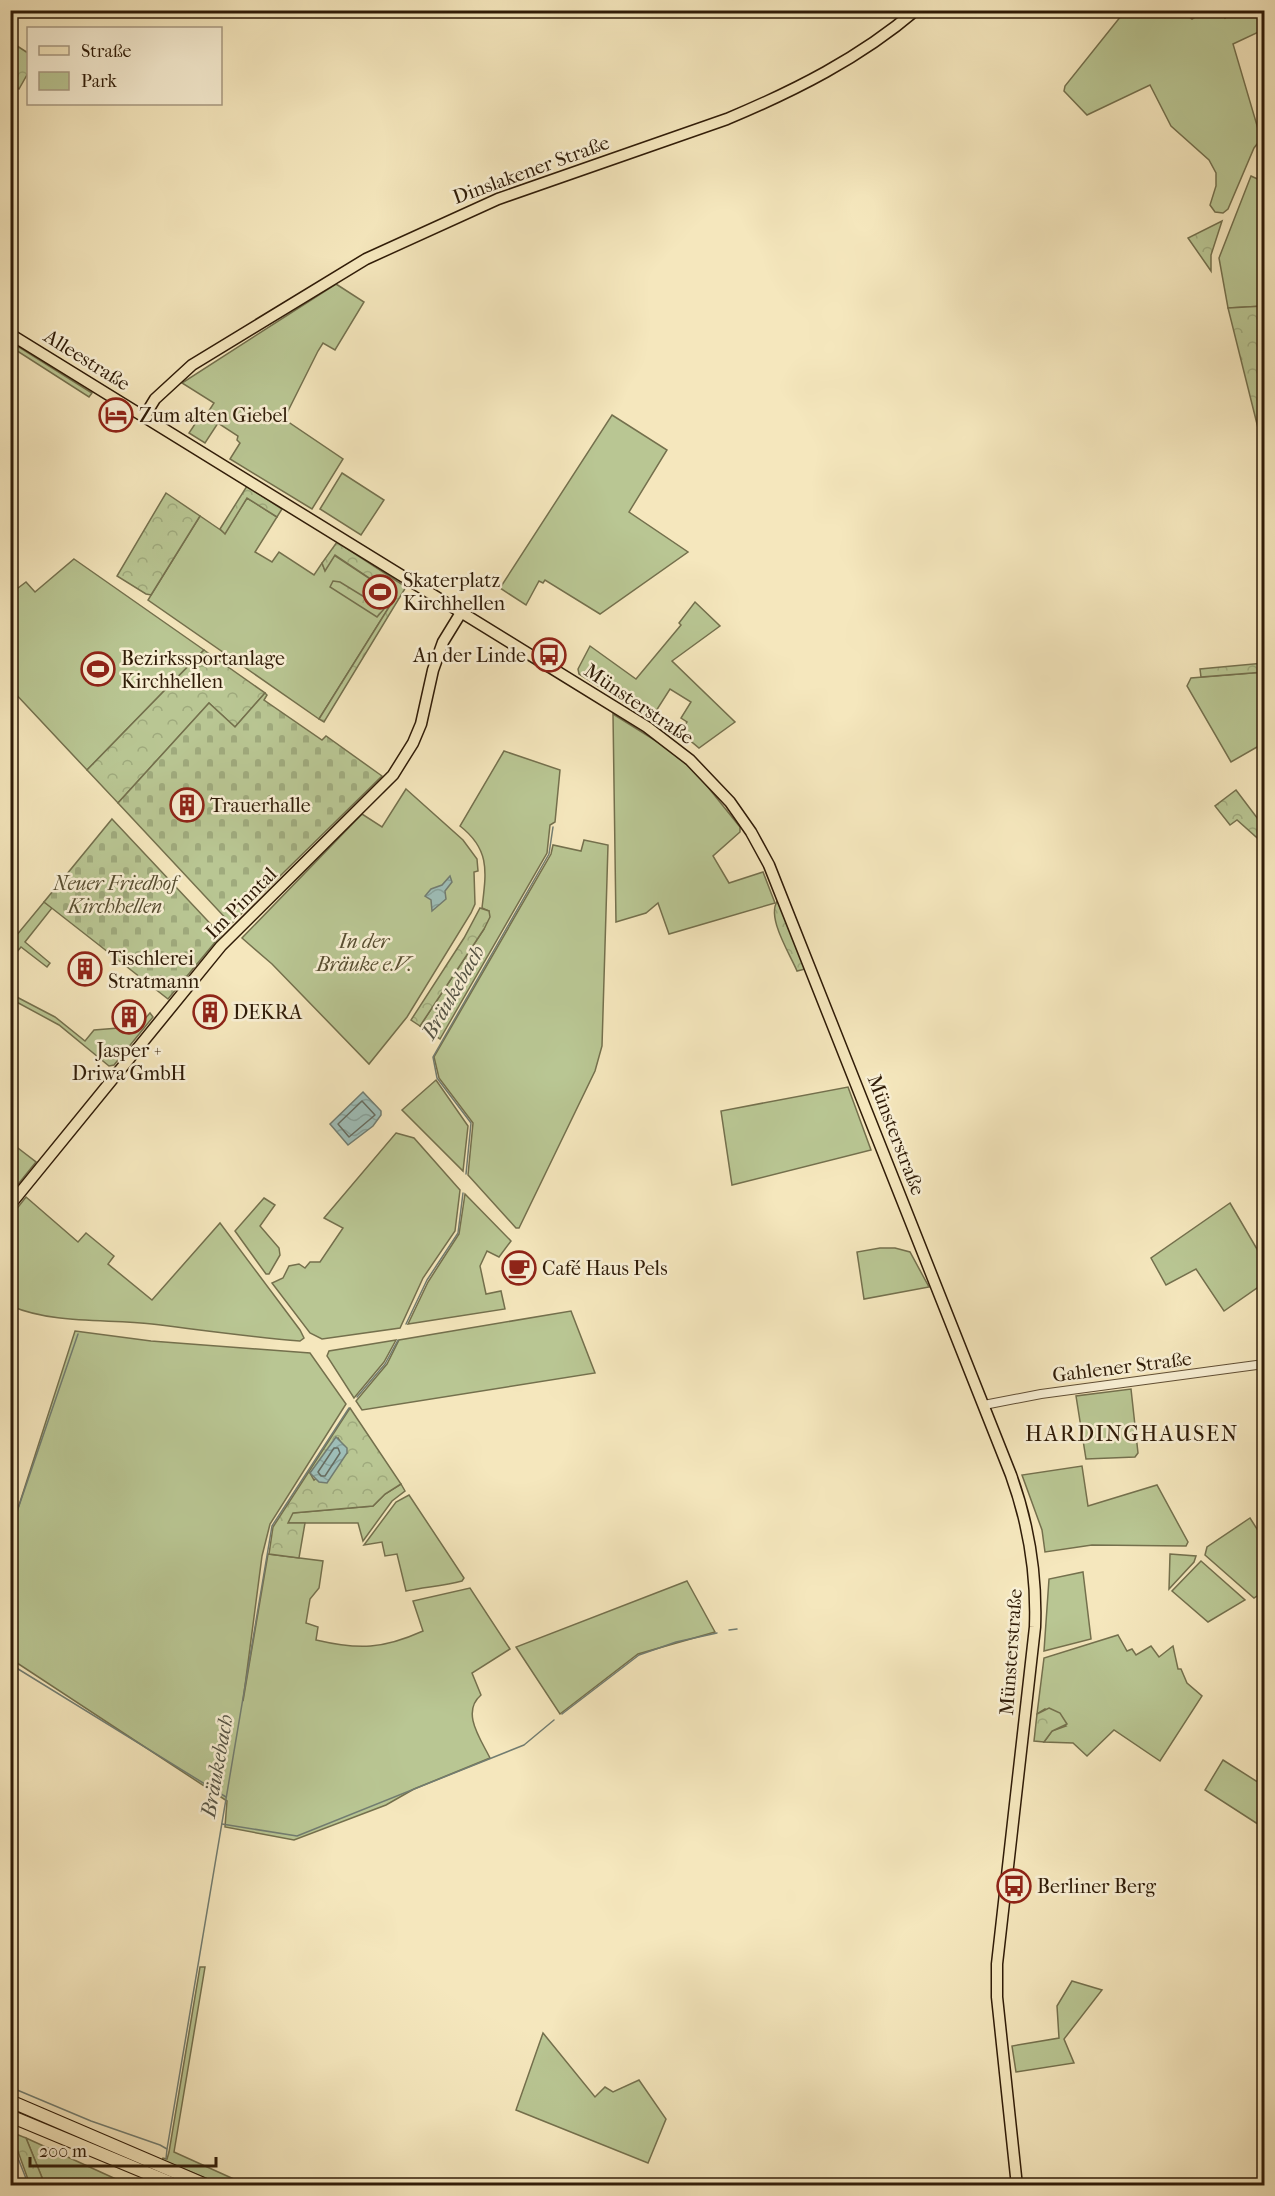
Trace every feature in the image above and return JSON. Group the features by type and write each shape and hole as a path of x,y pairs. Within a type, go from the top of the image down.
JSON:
{"highway":[{"path":"10,2101 208,2186"},
{"path":"10,2116 178,2186"}],"main road":[{"name":"Dinslakener Straße","path":"144,417 156,408 169,386 192,366 366,259 498,199 760,105 845,61 916,10"},
{"name":"Alleestraße","path":"10,334 144,417"},
{"name":"Münsterstraße","path":"144,417 462,611 664,740 690,760 730,802 752,832 769,865 984,1406 1024,1513 1033,1559 1036,1594 1035,1626 997,1964 997,1997 1017,2186"},
{"name":"Im Pinntal","path":"10,1205 221,946 393,775 417,734 443,642 462,611"}],"street":[{"name":"Gahlener Straße","path":"984,1406 1041,1394 1264,1364"}],"green space":[{"path":"1125,11 1182,11 1192,19 1205,11 1220,11 1225,18 1232,11 1255,11 1263,30 1233,44 1261,139 1254,148 1228,209 1223,213 1215,212 1210,205 1216,186 1216,173 1209,160 1171,126 1150,85 1087,115 1064,91 1065,86"},
{"path":"11,42 27,52 27,75 19,89 11,84"},
{"path":"1251,176 1264,182 1264,306 1228,308 1219,258"},
{"path":"1222,221 1211,255 1211,271 1188,238"},
{"path":"336,284 364,302 335,350 323,343 284,419 343,459 312,509 230,459 240,443 237,440 238,436 218,423 205,443 189,433 199,418 203,420 214,403 182,383"},
{"path":"1264,306 1264,452 1228,308"},
{"path":"10,342 92,393 89,397 11,347"},
{"path":"612,415 667,450 629,512 688,552 600,614 545,580 543,583 539,581 526,605 500,588"},
{"path":"342,473 384,500 361,535 320,509"},
{"path":"247,486 282,509 277,517 247,498 225,534 220,529"},
{"path":"166,493 200,516 151,595 117,576"},
{"path":"247,498 277,517 255,552 272,562 279,552 314,575 322,563 325,570 334,555 396,596 319,719 148,600 200,516 225,533"},
{"path":"337,542 406,587 324,722 319,719 396,596 335,555 325,571 322,563"},
{"name":"Bezirkssportanlage Kirchhellen","path":"74,559 204,650 87,770 11,689 10,580 18,588 26,582 35,592"},
{"path":"333,581 340,582 384,609 377,617 330,587"},
{"path":"695,602 720,626 672,661 735,722 699,748 680,732 687,722 681,718 691,702 670,689 651,719 579,674 578,669 590,646 636,679 681,625 679,623"},
{"path":"204,650 265,693 235,727 209,703 118,803 87,770"},
{"path":"1264,663 1264,672 1201,677 1200,669"},
{"path":"1264,672 1264,743 1231,762 1187,686 1191,678"},
{"name":"Neuer Friedhof Kirchhellen","path":"265,693 267,695 264,700 322,740 326,736 382,776 231,924 118,803 209,703 235,727"},
{"path":"613,714 661,744 695,771 740,827 740,832 713,856 729,883 763,872 775,903 669,934 658,903 646,913 616,922"},
{"path":"504,751 560,770 555,822 550,825 547,853 440,1039 420,1026 484,929 489,911 482,908 485,873 482,853 470,835 460,826"},
{"name":"In der Bräuke e.V.","path":"406,789 463,840 477,859 478,871 474,872 475,904 407,1017 369,1064 272,964 242,938 362,814 382,827"},
{"path":"1236,790 1264,827 1264,844 1237,820 1230,825 1215,806"},
{"name":"Neuer Friedhof Kirchhellen","path":"112,819 221,935 168,999 44,902"},
{"path":"584,840 608,845 602,1046 595,1071 519,1228 516,1228 468,1175 473,1123 439,1078 434,1057 551,854 553,845 581,851"},
{"path":"779,899 805,969 797,971 776,924 774,914"},
{"path":"44,902 52,908 25,942 50,963 47,967 21,947 11,959 11,942"},
{"path":"480,908 489,911 490,917 484,929 420,1026 411,1020 464,938"},
{"path":"11,994 55,1017 85,1041 94,1030 131,1027 135,1030 150,1013 153,1017 114,1065 109,1066 59,1025 11,999"},
{"path":"436,1080 468,1126 463,1171 402,1110"},
{"path":"848,1087 871,1150 732,1185 721,1111"},
{"path":"396,1133 414,1138 460,1190 455,1231 423,1278 400,1328 322,1339 310,1333 272,1283 283,1278 289,1266 299,1264 305,1268 310,1262 320,1262 343,1228 324,1218"},
{"path":"14,1145 36,1162 11,1193 11,1149"},
{"path":"465,1194 511,1241 499,1257 487,1251 480,1266 486,1294 501,1291 505,1309 408,1324 428,1282 459,1234"},
{"path":"26,1197 78,1242 86,1233 114,1256 108,1264 152,1300 220,1223 304,1338 300,1341 152,1324 62,1318 27,1312 11,1306 11,1216"},
{"path":"264,1198 275,1205 260,1226 279,1248 280,1255 269,1274 266,1274 235,1231"},
{"path":"1230,1203 1264,1261 1264,1283 1224,1311 1196,1269 1166,1285 1151,1258"},
{"path":"895,1248 910,1252 929,1287 864,1299 857,1252"},
{"path":"571,1311 595,1373 362,1410 356,1401 387,1364 399,1340"},
{"path":"75,1331 151,1341 310,1353 346,1404 270,1524 262,1556 243,1701 268,1554 323,1561 319,1588 310,1599 306,1623 318,1627 316,1640 331,1643 371,1646 409,1637 423,1631 413,1601 470,1588 510,1649 472,1673 481,1695 475,1702 472,1717 477,1734 490,1758 414,1789 386,1805 294,1840 225,1827 227,1801 11,1659 11,1530"},
{"path":"396,1340 384,1362 354,1398 327,1356 329,1351"},
{"path":"1131,1389 1138,1453 1135,1457 1086,1459 1076,1396"},
{"path":"350,1408 401,1484 385,1494 373,1506 293,1513 288,1523 305,1523 299,1558 269,1554 273,1527","holes":["338,1438 347,1453 314,1480 310,1473"]},
{"path":"1082,1466 1088,1506 1157,1485 1188,1542 1186,1546 1092,1545 1045,1552 1042,1530 1022,1475"},
{"path":"401,1484 405,1491 392,1501 363,1541 358,1523 287,1523 292,1513 373,1506 385,1494"},
{"path":"409,1495 464,1578 462,1581 406,1591 397,1554 385,1556 382,1542 364,1545 396,1502"},
{"path":"1250,1518 1264,1540 1264,1591 1254,1598 1205,1555 1207,1547"},
{"path":"1170,1554 1196,1556 1194,1562 1169,1589"},
{"path":"1201,1561 1245,1600 1208,1622 1172,1591"},
{"path":"1083,1572 1091,1639 1044,1651 1049,1579"},
{"path":"687,1581 715,1632 638,1654 560,1714 516,1647"},
{"path":"1118,1635 1127,1651 1132,1649 1136,1655 1151,1646 1159,1657 1173,1646 1178,1669 1181,1669 1187,1683 1202,1696 1160,1761 1114,1730 1087,1756 1073,1743 1044,1742 1052,1731 1066,1726 1045,1709 1037,1714 1044,1658"},
{"path":"1049,1708 1060,1713 1067,1724 1052,1731 1044,1742 1034,1741 1037,1714"},
{"path":"1223,1760 1264,1786 1264,1828 1205,1790"},
{"path":"200,1967 205,1967 174,2152 247,2185 222,2185 162,2160 167,2159 169,2152"},
{"path":"1072,1981 1102,1990 1064,2039 1074,2063 1016,2072 1012,2046 1059,2038 1057,2006"},
{"path":"543,2033 595,2097 605,2087 613,2092 639,2080 666,2119 648,2163 516,2110"},
{"path":"11,2132 26,2138 45,2185 30,2185"},
{"path":"26,2138 129,2185 45,2185"}],"water":[{"path":"450,876 452,882 445,891 446,899 432,911 431,900 425,896 431,889 442,885"},
{"path":"363,1092 381,1111 381,1115 373,1126 348,1145 330,1124"},
{"path":"336,1437 347,1448 347,1453 327,1483 319,1482 310,1473"}],"waterway":[{"name":"Bräukebach","path":"466,1174 471,1123 437,1078 433,1057 549,854 553,827"},
{"name":"Bräukebach","path":"406,1324 427,1280 458,1233 463,1193"},
{"path":"10,1532 78,1334"},
{"name":"Bräukebach","path":"357,1397 385,1364 398,1340"},
{"name":"Bräukebach","path":"167,2149 272,1526 349,1408"},
{"path":"729,1630 737,1629"},
{"path":"562,1714 639,1655 676,1642 717,1633"},
{"path":"10,1664 226,1797"},
{"path":"222,1824 297,1836 524,1745 554,1720"},
{"path":"10,2087 91,2121 160,2145 167,2149 166,2159"},
{"path":"10,2138 29,2186"},
{"path":"10,2185 28,2184"}],"place":[{"name":"Zum alten Giebel","path":"116,415"},
{"name":"Skaterplatz Kirchhellen","path":"380,592"},
{"name":"An der Linde","path":"549,655"},
{"name":"Bezirkssportanlage Kirchhellen","path":"98,669"},
{"name":"Trauerhalle","path":"187,805"},
{"name":"Tischlerei Stratmann","path":"85,969"},
{"name":"DEKRA","path":"210,1012"},
{"name":"Jasper + Driwa GmbH","path":"129,1017"},
{"name":"Café Haus Pels","path":"519,1268"},
{"name":"Berliner Berg","path":"1014,1886"}],"district":[{"name":"HARDINGHAUSEN","path":"1132,1434"}]}
